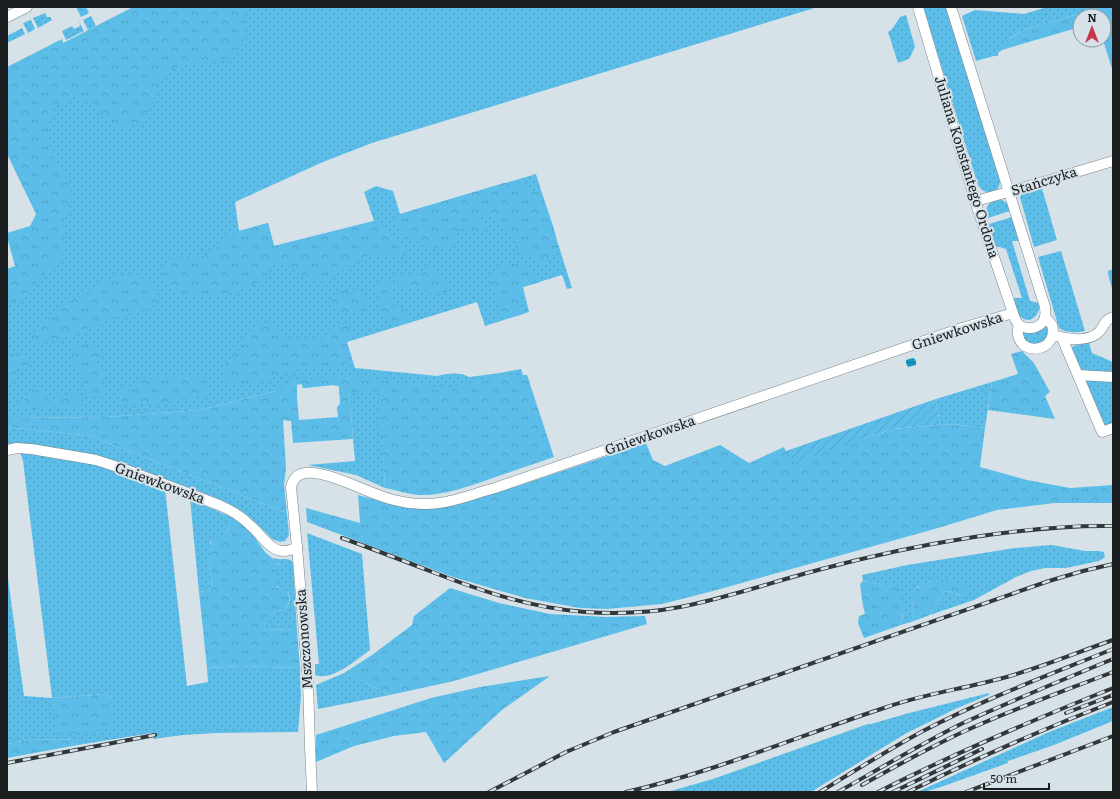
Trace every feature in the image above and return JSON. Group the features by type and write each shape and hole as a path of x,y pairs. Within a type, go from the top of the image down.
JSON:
{"street":[{"path":"7,17 27,7"},
{"name":"Juliana Konstantego Ordona","path":"918,7 976,201 1015,319 1019,325 1017,334 1026,347 1034,349 1046,346 1058,336"},
{"path":"951,7 1045,307 1045,317 1043,322 1036,327 1025,328 1019,325"},
{"name":"Stańczyka","path":"976,201 1113,160"},
{"name":"Gniewkowska","path":"291,487 293,480 296,477 306,473 313,473 332,478 390,499 408,503 425,504 453,500 962,328 1013,313"},
{"path":"1045,317 1052,325 1078,375 1102,432 1113,428"},
{"path":"1058,336 1081,339 1087,338 1097,333 1105,322 1113,317"},
{"path":"1078,375 1113,376"},
{"name":"Gniewkowska","path":"7,450 17,448 31,449 96,460 124,469 231,510 252,526 274,549 284,552 297,547"},
{"name":"Mszczonowska","path":"291,487 308,681 312,792"}],"green space":[{"path":"76,7 86,7 89,13 81,17"},
{"path":"133,7 243,7 244,45 226,60 192,63 165,72 156,87 154,101 141,123 116,128 104,120 93,102 75,97 52,108 48,135 52,154 69,183 70,192 70,202 64,220 66,237 62,255 27,292 7,307 7,269 15,266 7,233 30,226 36,214 7,154 7,67 62,39 63,43"},
{"path":"157,7 818,7 372,143 323,162 235,202 239,231 268,223 274,246 374,221 364,192 376,186 393,191 400,214 536,174 572,288 567,289 562,275 523,287 529,312 485,326 477,302 347,342 355,368 438,376 445,374 458,374 469,377 521,369 523,375 527,375 530,384 380,392 385,488 356,475 308,465 355,461 349,393 339,394 339,386 333,385 303,388 302,384 297,384 297,397 280,390 200,410 107,417 7,418 7,280 46,221 7,76"},
{"path":"923,7 947,7 1000,181 998,189 995,191 984,191 978,185"},
{"path":"1047,7 1099,7 1072,8 1072,16 1032,27 1020,32 1010,38 998,53 998,56 976,61 962,16 975,10 1024,14"},
{"path":"1113,7 1113,72 1106,48 1112,48 1112,8 1096,8"},
{"path":"45,13 47,17 50,17 52,20 38,28 33,18"},
{"path":"906,15 915,47 909,59 898,63 888,32 892,29 900,17"},
{"path":"91,16 96,26 88,30 83,20"},
{"path":"1072,16 1072,29 1002,50 998,53 1000,45 1020,32 1032,27"},
{"path":"31,20 35,29 28,33 23,23"},
{"path":"79,22 84,31 66,40 62,31 72,26 74,29 80,26"},
{"path":"22,28 25,34 7,43 7,36"},
{"path":"504,183 525,186 543,197 557,242 556,251 547,263 539,263 531,256 515,248 517,242 516,237 505,231 491,216 484,213 480,216 483,227 482,233 473,233 468,229 461,229 448,248 444,249 434,248 410,239 401,234 398,230 397,221 400,214"},
{"path":"1041,185 1057,240 1034,247 1020,197 1022,194 1021,190"},
{"path":"999,199 1006,203 1010,211 988,218 986,211 988,206 992,202"},
{"path":"1012,217 1020,241 1012,241 1030,301 1039,303 1038,312 1034,318 1027,320 1020,316 1016,307 1014,298 1022,298 1006,249 996,246 989,224"},
{"path":"374,221 404,249 405,257 397,259 386,254 369,256 351,263 324,282 311,282 290,267 274,263 266,269 263,278 254,284 222,295 199,297 180,292 162,275 164,266 170,262 188,256 200,257 208,255 239,231 268,223 274,246"},
{"path":"1061,251 1085,331 1071,332 1059,328 1038,257"},
{"path":"513,263 531,271 541,277 541,279 540,282 523,287 521,294 520,315 502,320 502,303 491,288 492,282 496,271 499,268"},
{"path":"429,269 440,273 445,278 449,285 449,289 446,292 430,292 413,288 405,290 398,289 396,277 413,276"},
{"path":"1113,269 1113,292 1108,271"},
{"path":"125,275 141,277 154,289 158,298 155,306 104,321 79,333 60,339 36,343 32,341 32,335 36,329 56,309 107,281"},
{"path":"384,281 389,281 391,288 390,297 395,308 400,308 409,313 411,317 408,321 400,324 395,323 379,314 381,304 378,287"},
{"path":"351,290 363,294 371,303 365,311 361,313 352,313 338,310 330,306 329,301 336,293"},
{"path":"1047,324 1050,333 1042,344 1031,344 1027,342 1022,332 1032,333"},
{"path":"273,325 280,330 288,342 300,339 320,341 329,330 334,327 347,325 351,327 353,333 347,342 349,355 344,368 315,368 299,370 243,386 233,385 225,381 223,366 247,340 253,331 262,326"},
{"path":"83,342 94,345 102,353 98,358 94,359 93,364 104,370 105,377 101,397 94,397 87,394 80,372 74,366 71,350 73,345"},
{"path":"1089,343 1092,353 1113,362 1113,374 1081,371 1071,348 1077,345"},
{"path":"1022,351 1034,363 1050,392 1045,396 1055,419 988,410 992,382 1018,374 1011,354"},
{"path":"7,354 22,356 28,364 17,369 15,377 7,384"},
{"path":"185,374 200,376 207,381 209,391 197,398 167,402 123,405 117,401 121,391 150,376"},
{"path":"527,375 554,457 475,484 437,494 418,495 385,488 379,392 349,393 353,439 293,443 291,421 283,420 286,468 284,485 287,513 90,436 7,427 7,418 107,417 200,410 280,390 284,384 290,380 308,378 367,378 439,388 460,386 480,380","holes":["302,384 303,388 333,385 339,386 340,404 337,407 338,417 299,420 296,385"]},
{"path":"1083,379 1113,379 1113,426 1104,427"},
{"path":"992,382 985,428 952,424 940,425 936,399"},
{"path":"41,388 43,391 42,400 44,402 51,402 73,394 83,399 85,404 72,408 21,408 21,405 30,390"},
{"path":"936,399 940,425 893,429 794,463 786,451"},
{"path":"952,424 985,428 980,467 1027,480 1070,488 1113,485 1113,503 1055,503 997,510 938,528 662,604 607,609 580,608 525,598 453,577 307,522 306,508 360,523 358,495 388,503 448,505 518,486 646,443 653,460 665,466 720,445 749,463 784,447 786,451 862,439 893,429"},
{"path":"7,427 90,436 287,513 289,535 285,541 280,542 272,539 247,515 228,503 202,492 114,462 51,447 7,444"},
{"path":"20,452 88,463 111,469 165,489 187,686 208,682 207,668 241,666 300,668 301,696 298,732 217,733 183,735 154,739 152,733 78,745 77,739 28,740 7,744 7,571 24,696 52,698 23,461","holes":["109,694 113,729 52,698"]},
{"path":"190,499 231,517 226,532 210,542 212,555 209,567 212,584 209,590 199,592"},
{"path":"231,517 236,519 253,535 265,552 272,558 273,562 283,567 281,570 277,571 275,586 278,588 284,588 290,599 284,610 272,613 267,617 264,629 297,630 300,668 241,666 207,668 199,592 209,590 212,584 209,567 212,555 211,538 222,535 227,531"},
{"path":"307,533 362,554 370,650 336,673 322,676 315,675 315,664 319,664"},
{"path":"1052,545 1085,551 1104,552 1105,557 1099,561 1066,568 1045,568 1031,571 1016,577 974,600 930,615 935,604 941,600 945,591 962,596 930,581 917,587 912,602 914,621 901,625 903,615 891,585 863,581 862,575 907,565 1015,548"},
{"path":"272,558 288,559 293,563 297,630 264,629 267,617 272,613 284,610 289,604 290,600 289,593 275,586 277,571 280,565 273,562"},
{"path":"937,579 961,585 968,590 968,595 945,591 941,600 935,604 930,615 914,621 912,602 913,592 918,587"},
{"path":"863,581 900,587 903,601 901,625 864,638 858,623 859,616 865,614 860,584"},
{"path":"450,588 499,603 550,614 606,617 645,616 647,624 454,681 390,695 344,673 372,655 412,625 414,616"},
{"path":"344,673 390,695 318,709 316,685"},
{"path":"550,676 502,710 444,763 426,732 394,736 354,746 316,762 316,735 431,698 480,687"},
{"path":"989,693 989,695 955,709 905,734 811,792 667,792 713,779 868,724"},
{"path":"109,694 114,729 57,734 52,698"},
{"path":"1113,707 1113,721 1054,745 1008,761 1008,763 941,787 924,792 917,792 1049,732"},
{"path":"77,739 78,745 7,758 7,744 28,740"}],"shaded area":[{"path":"913,358 915,359 916,365 908,367 906,360"}],"railway":[{"path":"342,538 453,580 508,598 565,610 621,613 657,611 680,607 732,595 838,565 974,537 1061,527 1113,526"},
{"path":"489,792 566,752 614,732 1049,581 1113,564"},
{"path":"626,792 659,784 725,764 901,702 985,683 1028,671 1113,640"},
{"path":"820,792 858,768 946,719 969,708 1113,649"},
{"path":"838,792 961,724 1113,659"},
{"path":"862,785 926,750 965,731 1113,672"},
{"path":"878,792 994,737 1113,688"},
{"path":"1066,713 1113,695"},
{"path":"908,792 1009,745 1113,702"},
{"path":"7,763 155,735"},
{"path":"966,792 1113,736"},
{"path":"893,792 982,749"}]}
